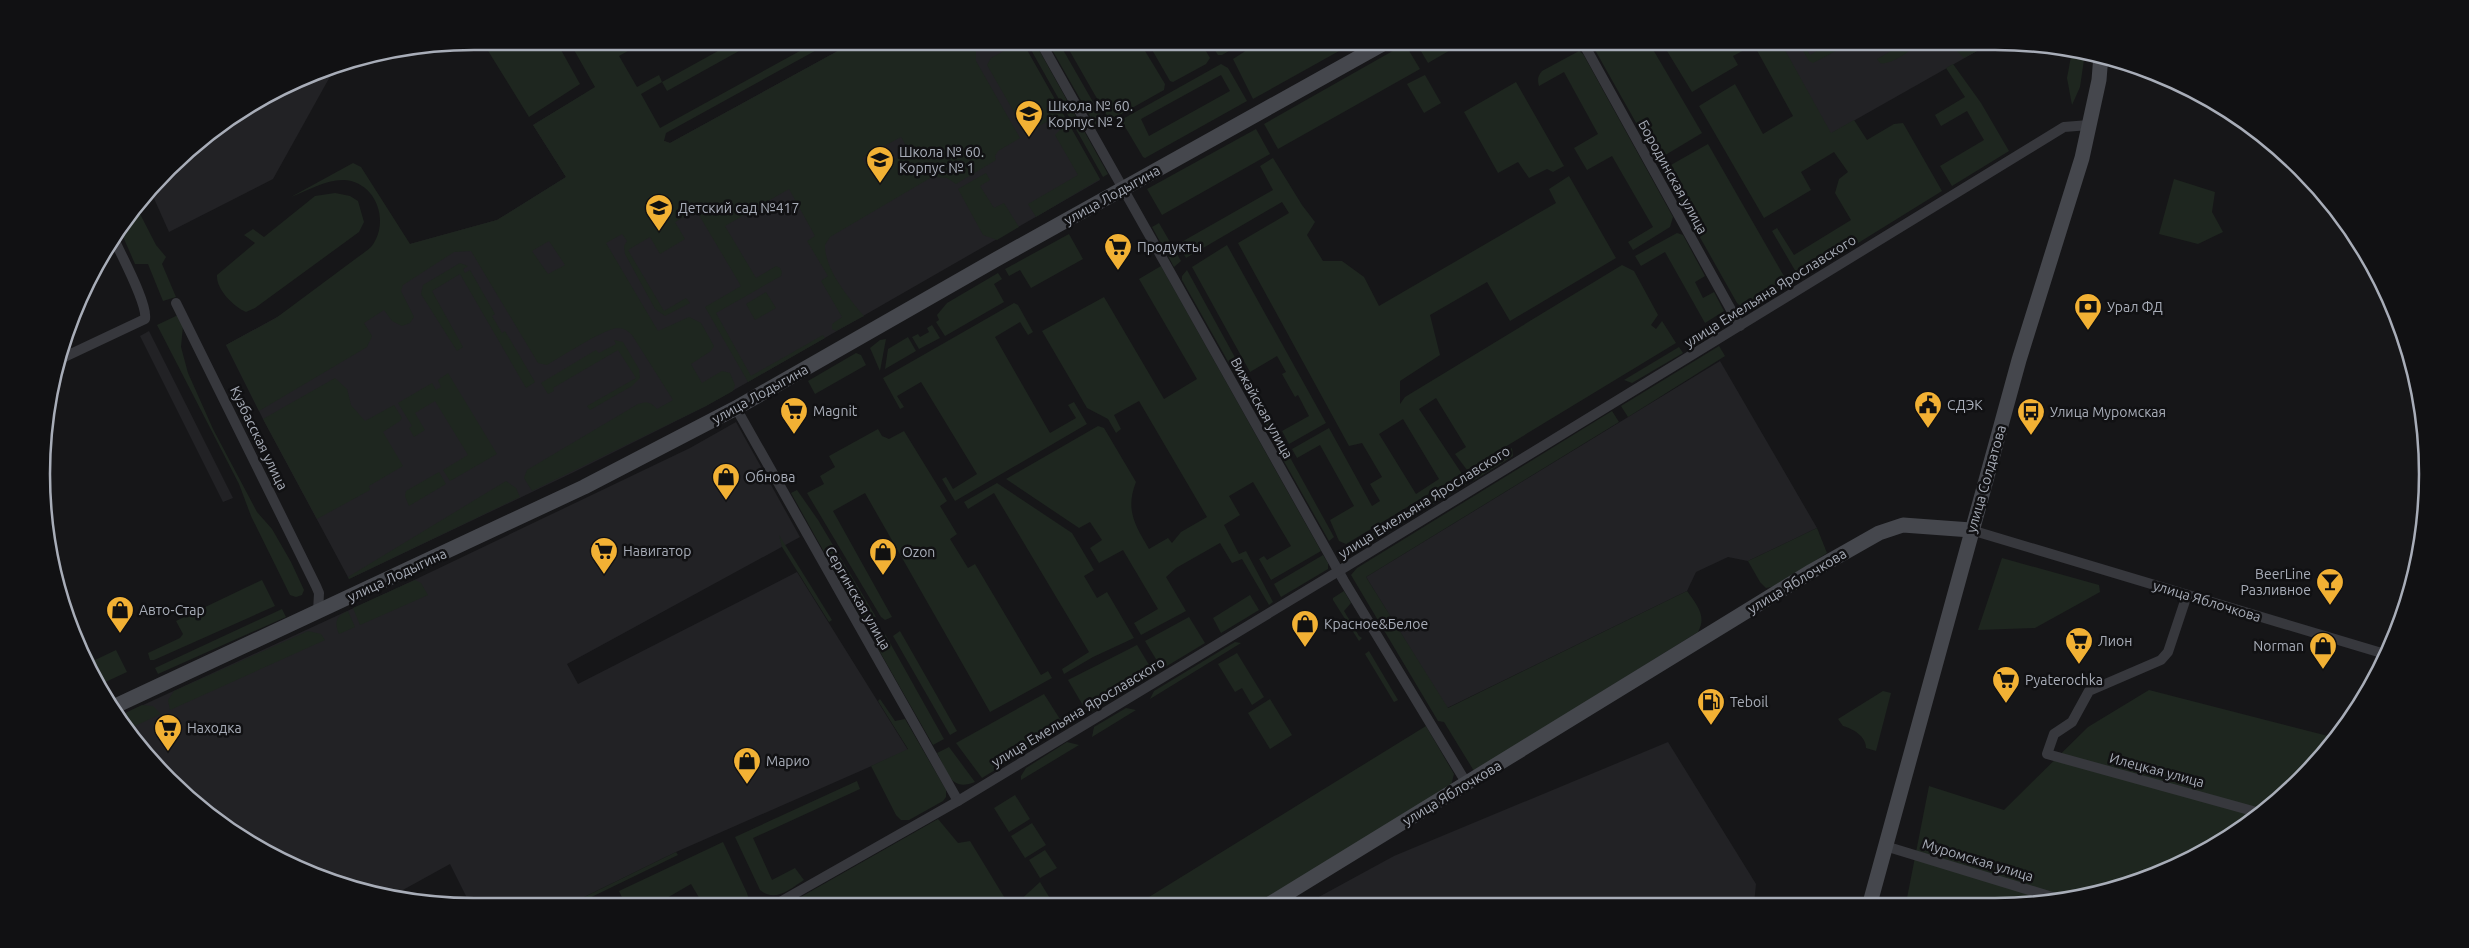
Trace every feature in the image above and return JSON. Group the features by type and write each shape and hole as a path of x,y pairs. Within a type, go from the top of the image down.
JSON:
{"main road":[{"name":"улица Лодыгина","path":"118,705 584,487 736,408 1372,50"},
{"name":"улица Солдатова","path":"1871,898 2019,360 2082,158 2099,80 2100,63"},
{"name":"улица Яблочкова","path":"1280,898 1812,571 1879,533 1903,525 1971,530"}],"street":[{"name":"Вижайская улица","path":"1045,50 1338,571 1467,784"},
{"name":"Бородинская улица","path":"1587,50 1740,326"},
{"name":"улица Емельяна Ярославского","path":"787,898 958,801 2064,127 2089,125"},
{"path":"67,356 145,319 146,313 142,300 117,245"},
{"name":"Кузбасская улица","path":"176,303 316,586 319,593 318,612"},
{"name":"Сергинская улица","path":"736,408 958,801"},
{"name":"улица Яблочкова","path":"1971,530 2379,652"},
{"name":"Илецкая улица","path":"2187,595 2168,652 2161,660 2089,691 2072,722 2054,734 2047,754 2252,811"},
{"name":"Муромская улица","path":"1885,846 2044,895"}],"shaded area":[{"path":"488,50 561,50 580,84 529,117"},
{"path":"574,50 630,50 619,56 637,87 659,75 662,82 641,94 660,128 802,50 817,50 666,133 664,141 670,143 840,50 976,50 976,61 1020,138 998,151 995,156 996,160 956,184 947,178 932,177 830,237 825,245 826,254 833,273 864,316 836,331 832,329 832,324 842,317 821,281 828,276 807,241 815,236 789,189 725,226 756,278 776,266 782,272 781,276 716,313 751,376 823,335 825,338 748,382 705,307 741,286 696,210 675,222 685,239 660,254 650,237 628,250 664,311 686,298 690,303 665,316 655,309 625,254 624,246 627,241 622,234 606,243 658,331 689,317 701,323 714,346 711,351 691,364 702,383 722,371 730,373 735,385 733,391 706,406 532,491 524,478 527,470 638,404 649,403 657,409 673,400 632,335 622,329 612,329 603,333 547,365 538,363 471,251 454,252 403,285 401,291 414,317 410,323 402,326 392,321 384,310 364,323 372,336 367,347 259,411 226,345 276,318 366,251 377,237 380,226 380,215 372,195 364,187 354,182 336,180 291,197 353,163 361,167 410,244 497,220 566,177 533,125 595,87","holes":["901,137 909,151 871,173 862,158","549,241 565,265 548,274 532,251"]},
{"path":"720,50 741,50 667,91 662,82"},
{"path":"840,50 1024,50 1100,180 706,406 574,472 349,579 263,419 226,345 410,244 497,220 566,177 533,125 596,87 650,136 670,143"},
{"path":"1006,50 1027,50 1100,179 1036,217 1028,204 1078,175 1055,135 1063,127 1056,117 1026,133 987,65 991,58"},
{"path":"1031,50 1039,50 1108,174 1103,177"},
{"path":"1052,50 1063,50 1101,116 1100,122 1095,125"},
{"path":"1069,50 1144,50 1165,84 1164,90 1116,117 1107,116"},
{"path":"1152,50 1205,50 1210,58 1206,64 1173,82 1170,81"},
{"path":"1215,50 1231,50 1222,55 1218,55"},
{"path":"1247,50 1341,50 1253,99 1233,59"},
{"path":"1394,50 1409,50 1420,69 1278,149 1264,124"},
{"path":"1420,50 1450,50 1428,63"},
{"path":"1595,50 1653,50 1702,133 1657,160"},
{"path":"1666,50 1744,50 1733,56 1738,65 1692,92"},
{"path":"1757,50 1785,50 1831,133 1854,120 1867,140 1894,124 1903,123 1942,191 1800,279 1772,231 1777,228 1794,255 1851,220 1835,193 1839,179 1848,172 1834,152 1801,172 1811,190 1764,218 1699,106 1735,84 1763,134 1793,116"},
{"path":"1774,50 1977,51 1825,137"},
{"path":"1802,50 1807,50 1810,55 1818,50 1838,50 1813,63 1809,61"},
{"path":"1893,50 1911,50 1889,62 1880,63 1877,59"},
{"path":"1956,50 1977,51 1964,58"},
{"path":"1579,51 1583,54 1673,217 1670,227 1633,250 1628,242 1653,227 1612,156 1587,170 1574,148 1598,134 1564,72 1539,86 1538,78 1542,71"},
{"path":"2071,57 2084,59 2080,87 2072,105 2067,78"},
{"path":"1221,64 1228,68 1247,101 1145,158 1121,120","holes":["1221,75 1230,91 1149,136 1141,119"]},
{"path":"1953,64 1981,103 2009,151 1952,186 1940,166 1984,140 1967,111 1941,126 1935,115 1965,97 1946,68"},
{"path":"1425,75 1441,103 1424,113 1407,84"},
{"path":"331,76 273,179 169,232 153,196 174,174 194,155 238,121 286,94"},
{"path":"1516,82 1564,166 1553,172 1547,169 1529,178 1518,162 1498,173 1464,112"},
{"path":"1256,129 1270,154 1162,215 1147,189"},
{"path":"1708,144 1789,285 1750,310 1745,310 1737,303 1662,170"},
{"path":"1273,158 1302,205 1315,222 1307,235 1323,261 1342,261 1364,277 1379,306 1556,203 1549,189 1569,176 1616,258 1510,321 1487,282 1430,315 1440,355 1400,381 1400,404 1405,397 1622,265 1634,271 1658,315 1651,325 1656,329 1662,321 1676,343 1467,470 1455,454 1466,447 1436,398 1419,409 1462,474 1346,544 1339,541 1330,520 1354,506 1320,445 1297,458 1292,449 1329,428 1372,506 1380,501 1370,484 1382,477 1362,443 1349,446 1238,243 1289,213 1282,202 1186,258 1178,244 1273,190 1260,166","holes":["1403,419 1439,479 1416,494 1379,434"]},
{"path":"986,173 990,180 980,186 994,208 1004,203 1019,227 997,240 983,235 958,189"},
{"path":"2174,179 2215,192 2212,212 2223,232 2198,244 2159,234"},
{"path":"335,193 350,196 358,201 364,222 359,232 255,308 246,312 236,306 222,291 217,275 255,243 244,235 253,229 264,237 315,196"},
{"path":"140,214 156,245 166,257 162,264 176,297 163,301 148,264 135,264 123,236"},
{"path":"1159,223 1181,261 1174,267 1152,227"},
{"path":"1677,233 1683,235 1705,276 1695,282 1703,298 1714,292 1724,311 1705,323 1665,252 1641,266 1635,256"},
{"path":"1069,234 1083,259 1031,288 1020,270 1009,276 1005,269"},
{"path":"1227,245 1326,423 1289,444 1282,431 1309,416 1298,395 1295,397 1282,374 1286,372 1277,356 1250,372 1192,267"},
{"path":"460,263 468,266 463,269 465,273 470,270 495,314 492,316 502,333 505,331 535,382 526,388 460,274 432,291 463,347 457,351 421,294 423,285"},
{"path":"1161,266 1321,551 1271,580 1259,559 1264,556 1267,560 1291,546 1253,482 1229,496 1240,515 1224,525 1239,554 1246,551 1273,602 1269,605 1242,559 1232,563 1220,543 1176,568 1166,577 1186,611 1141,635 1134,623 1158,609 1123,550 1099,563 1090,548 1102,540 1090,522 1079,528 1006,479 1098,426 1104,428 1136,482 1131,501 1133,517 1149,549 1168,538 1172,543 1181,532 1207,517 1139,401 1114,415 1121,429 1116,433 1108,419 1087,408 1042,331 1104,297 1164,399 1197,379 1139,279"},
{"path":"1187,270 1284,447 1278,450 1182,280 1182,276"},
{"path":"998,273 1002,279 994,284 1004,302 945,336 936,322 939,320 937,315 947,303"},
{"path":"766,292 776,308 755,320 746,304"},
{"path":"1014,303 1018,305 1033,332 1028,335 1020,322 995,337 1050,433 1076,418 1068,405 1074,402 1087,424 955,501 942,479 946,477 953,489 977,474 921,382 897,396 904,407 900,409 883,378"},
{"path":"178,315 183,326 181,347 188,373 213,429 257,512 272,529 291,562 304,590 302,595 296,597 290,595 251,516 239,484 157,325"},
{"path":"932,325 940,338 919,349 912,337 918,334 920,337 929,332 927,328"},
{"path":"149,331 233,498 223,502 140,336"},
{"path":"908,337 916,351 885,369 888,349"},
{"path":"886,339 880,371 870,348 880,340"},
{"path":"614,340 623,342 639,369 640,378 632,386 590,410 587,406 636,378 618,350 553,388 554,391 548,394 541,383 596,350 599,353 616,344"},
{"path":"1719,346 1725,356 1628,417 1621,406"},
{"path":"1679,347 1683,353 1632,383 1624,380"},
{"path":"856,353 861,355 866,365 815,394 808,381"},
{"path":"1720,361 1817,528 1748,561 1728,557 1696,572 1687,591 1447,708 1366,577"},
{"path":"448,373 497,454 450,481 443,470 468,455 435,401 415,413 425,430 414,437 409,428 412,426 398,403 432,383 436,390 441,387 438,380"},
{"path":"335,378 347,389 351,405 365,421 394,405 402,418 383,432 403,466 369,486 370,490 317,519 263,419"},
{"path":"1612,411 1619,422 1366,577 1448,708 1687,591 1700,611 1701,626 1698,632 1474,771 1444,722 1438,721 1351,575 1357,568"},
{"path":"736,422 800,537 567,664 578,684 797,572 908,750 676,852 582,898 467,898 450,864 400,891 364,884 312,866 286,854 238,827 194,793 155,754 124,714 410,582 690,448"},
{"path":"878,429 882,436 889,439 904,431 947,501 940,506 957,534 950,539 968,568 975,564 1041,675 1048,671 1052,678 990,712 865,493 833,511 892,617 885,620 881,617 807,493 824,484 820,476 835,467 829,456"},
{"path":"1512,448 1513,456 1473,481 1469,474"},
{"path":"1287,452 1334,537 1329,541 1281,456"},
{"path":"439,472 446,484 409,506 405,496 406,491"},
{"path":"1465,478 1468,483 1350,555 1346,549"},
{"path":"506,481 516,488 520,497 349,579 348,577"},
{"path":"997,483 1072,533 1094,570 1084,576 1097,598 1107,592 1134,638 1093,657 1064,674 1062,669 1089,652 994,493 968,509 964,502"},
{"path":"797,490 818,520 876,617 861,618 791,493"},
{"path":"1817,528 1827,553 1776,586 1766,588 1760,582 1748,561"},
{"path":"779,535 832,620 829,622 782,547"},
{"path":"1323,555 1328,563 1328,569 1281,597 1274,584"},
{"path":"2002,558 2099,585 2100,592 2035,628 1978,630"},
{"path":"262,580 275,606 154,660 150,660 148,653 180,638 183,634 176,621"},
{"path":"415,580 421,583 428,595 360,625 353,608"},
{"path":"1344,591 1351,603 1344,611 1362,638 1359,641 1333,600 1333,598"},
{"path":"1250,595 1259,610 1221,633 1213,618"},
{"path":"282,609 286,617 158,674 155,668"},
{"path":"348,611 355,627 339,634 337,620"},
{"path":"1189,617 1205,643 1162,669 1145,641"},
{"path":"308,631 321,634 325,640 170,710 168,700 174,691"},
{"path":"900,631 957,731 950,735 893,636"},
{"path":"885,634 944,739 933,745 876,645"},
{"path":"1235,642 1241,643 1150,699 1154,691"},
{"path":"1137,645 1154,673 1088,714 1068,680"},
{"path":"116,650 127,672 105,682 91,655 95,660"},
{"path":"1369,651 1398,700 1394,702 1365,654"},
{"path":"1237,653 1264,697 1252,705 1242,688 1235,692 1218,664"},
{"path":"2149,690 2328,736 2314,754 2275,793 2231,827 2183,854 2157,866 2105,884 2050,894 1995,898 1907,898 1929,786 2004,810 2088,727"},
{"path":"1883,691 1891,693 1876,751 1866,748 1864,740 1855,731 1843,726 1838,719"},
{"path":"1044,694 1065,727 982,778 956,743"},
{"path":"880,699 895,721 905,719 946,790 946,797 943,801 909,820 901,820 896,815 871,766 908,749 878,701"},
{"path":"1270,699 1292,735 1270,749 1248,713"},
{"path":"142,705 153,706 161,714 134,726 124,714"},
{"path":"1126,708 1136,710 1092,737 1094,727"},
{"path":"1426,726 1454,774 1451,786 1267,898 1147,898"},
{"path":"1067,742 1079,745 1021,780 1021,776 1026,768"},
{"path":"1668,742 1756,884 1755,898 1317,898 1394,856"},
{"path":"949,747 975,782 960,784 955,782 947,773 937,753"},
{"path":"857,781 860,789 753,838 772,880 795,868 804,880 788,891 777,895 766,894 760,890 735,837"},
{"path":"1015,795 1030,819 1009,832 994,808"},
{"path":"938,819 958,843 970,841 1005,898 799,898"},
{"path":"1032,823 1046,845 1025,858 1011,836"},
{"path":"723,842 748,898 699,898 691,884 667,898 622,898 619,891"},
{"path":"1045,850 1057,868 1040,878 1029,860"},
{"path":"676,852 678,855 590,898 582,898"},
{"path":"1040,882 1050,898 1023,898"}],"place":[{"name":"Школа № 60. Корпус № 2","path":"1029,138"},
{"name":"Школа № 60. Корпус № 1","path":"880,184"},
{"name":"Детский сад №417","path":"659,232"},
{"name":"Продукты","path":"1118,271"},
{"name":"Урал ФД","path":"2088,331"},
{"name":"СДЭК","path":"1928,429"},
{"name":"Magnit","path":"794,435"},
{"name":"Улица Муромская","path":"2031,436"},
{"name":"Обнова","path":"726,501"},
{"name":"Навигатор","path":"604,575"},
{"name":"Ozon","path":"883,576"},
{"name":"BeerLine Разливное","path":"2330,606"},
{"name":"Авто-Стар","path":"120,634"},
{"name":"Красное&Белое","path":"1305,648"},
{"name":"Лион","path":"2079,665"},
{"name":"Norman","path":"2323,670"},
{"name":"Pyaterochka","path":"2006,704"},
{"name":"Teboil","path":"1711,726"},
{"name":"Находка","path":"168,752"},
{"name":"Марио","path":"747,785"}]}
